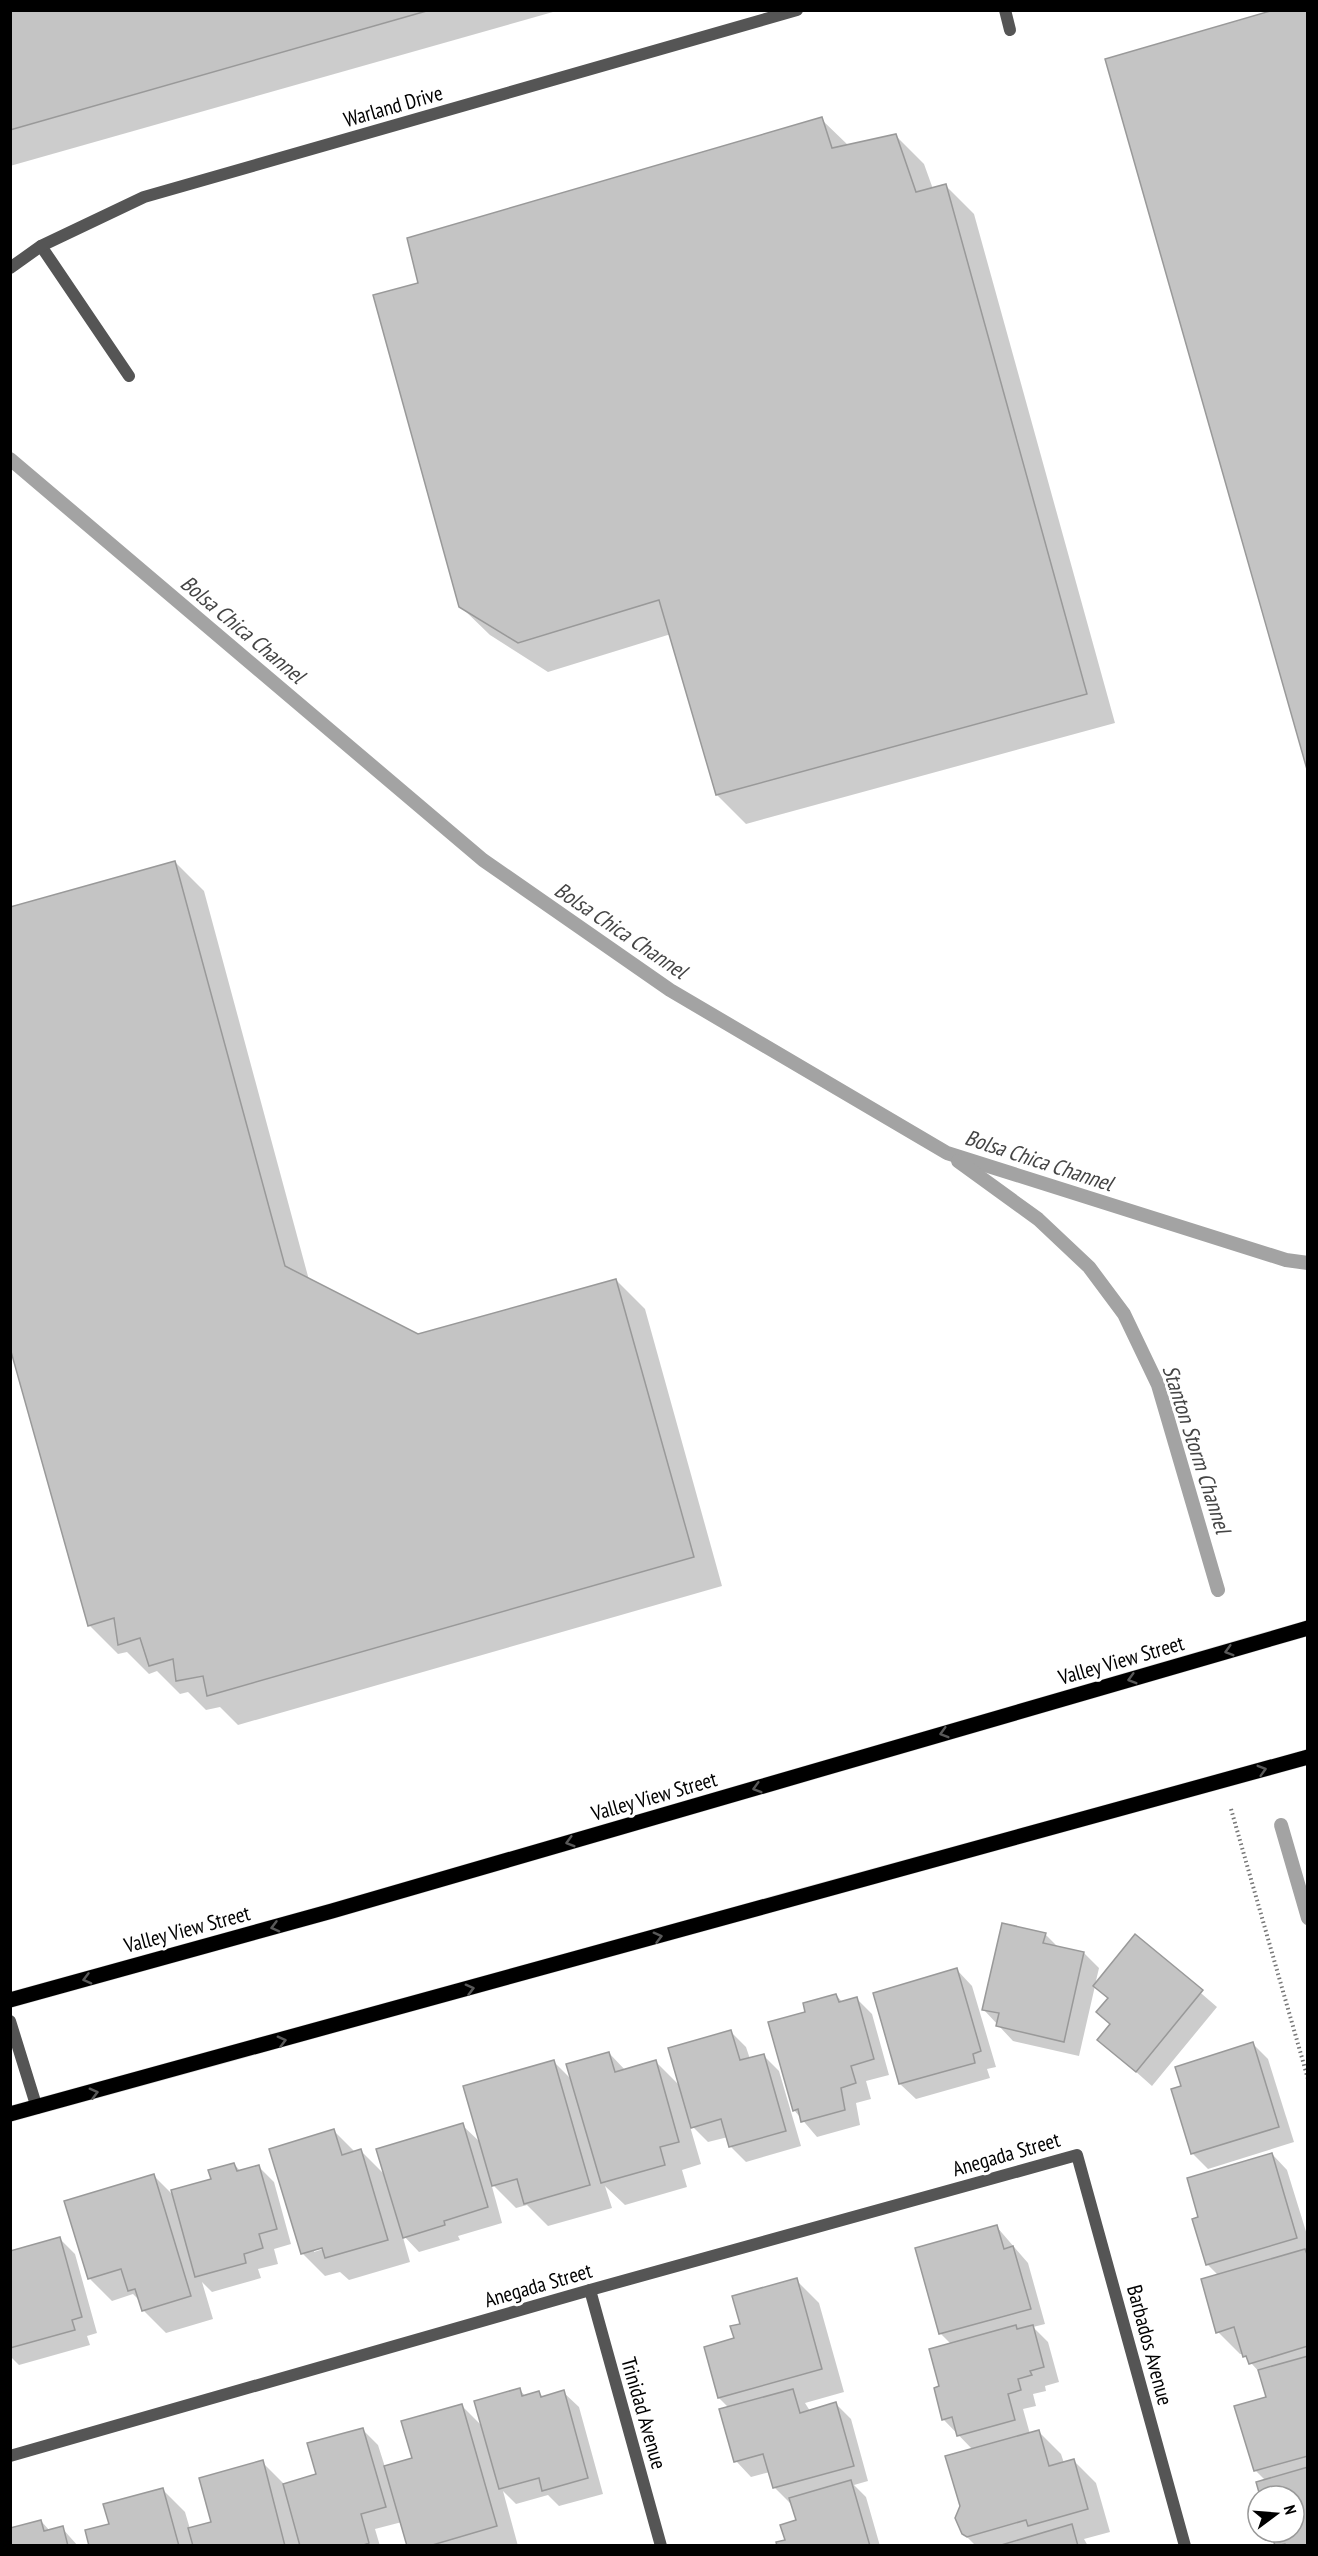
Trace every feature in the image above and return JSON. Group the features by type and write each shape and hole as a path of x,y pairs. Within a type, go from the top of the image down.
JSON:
{"main road":[{"name":"Valley View Street","path":"10,2000 332,1911 1308,1628"},
{"path":"10,2114 1308,1757"}],"street":[{"name":"Warland Drive","path":"10,268 41,246 144,197 797,10"},
{"path":"1005,10 1010,30"},
{"path":"41,246 129,376"},
{"path":"10,2021 38,2108"},
{"name":"Anegada Street","path":"10,2456 590,2290 1077,2155"},
{"name":"Barbados Avenue","path":"1077,2155 1185,2546"},
{"name":"Trinidad Avenue","path":"590,2290 661,2546"}],"path":[{"path":"1223,1780 1308,2079"}],"building":[{"path":"10,10 430,10 10,130"},
{"path":"1274,10 1308,10 1308,773 1105,59"},
{"path":"822,117 832,148 896,134 916,192 946,184 1087,694 716,795 659,600 518,643 459,607 373,295 418,283 407,238"},
{"path":"175,861 285,1266 418,1334 616,1279 694,1557 207,1696 203,1676 176,1681 173,1659 149,1666 140,1638 118,1645 114,1618 88,1626 10,1348 10,907"},
{"path":"1002,1923 1046,1933 1043,1943 1084,1952 1064,2042 996,2026 999,2013 982,2010"},
{"path":"1135,1934 1203,1990 1136,2072 1097,2040 1110,2024 1096,2012 1108,1998 1093,1986"},
{"path":"957,1968 981,2051 973,2054 975,2063 899,2084 873,1993"},
{"path":"836,1994 839,2002 857,1997 874,2059 851,2066 856,2083 841,2088 845,2110 801,2122 798,2109 793,2111 768,2022 805,2012 803,2003"},
{"path":"731,2030 740,2060 764,2054 786,2131 729,2147 721,2119 691,2128 668,2048"},
{"path":"1253,2042 1279,2127 1191,2154 1171,2089 1181,2086 1175,2067"},
{"path":"609,2052 615,2072 656,2060 679,2142 660,2147 665,2165 601,2183 566,2064"},
{"path":"554,2060 590,2185 524,2204 517,2179 492,2186 463,2086"},
{"path":"463,2123 488,2207 444,2221 445,2225 403,2238 376,2149"},
{"path":"334,2129 342,2155 361,2149 388,2240 325,2258 322,2248 301,2254 269,2149"},
{"path":"1272,2153 1297,2238 1206,2265 1192,2219 1198,2217 1187,2178"},
{"path":"234,2163 237,2171 259,2165 277,2229 259,2234 263,2248 244,2254 246,2263 195,2277 171,2190 211,2179 208,2170"},
{"path":"154,2174 191,2296 142,2311 135,2289 128,2291 121,2269 88,2279 64,2201"},
{"path":"997,2225 1004,2249 1013,2246 1031,2309 939,2334 915,2248"},
{"path":"60,2237 82,2317 72,2320 75,2330 10,2348 10,2251"},
{"path":"1305,2249 1308,2257 1308,2346 1249,2364 1246,2356 1243,2357 1234,2327 1216,2333 1201,2279"},
{"path":"797,2278 822,2369 718,2398 704,2347 734,2338 730,2326 740,2324 732,2296"},
{"path":"1016,2325 1017,2329 1033,2325 1044,2367 1030,2371 1032,2375 1018,2379 1021,2390 1008,2394 1015,2420 957,2436 952,2417 942,2420 934,2388 939,2386 929,2349"},
{"path":"1308,2356 1308,2456 1254,2471 1234,2406 1266,2397 1258,2370"},
{"path":"520,2388 522,2396 539,2391 541,2397 564,2390 588,2478 542,2491 539,2478 499,2489 474,2401"},
{"path":"793,2389 800,2413 836,2402 854,2466 773,2488 763,2454 734,2462 719,2409"},
{"path":"462,2404 497,2526 429,2546 407,2546 384,2466 412,2458 401,2421"},
{"path":"363,2428 386,2507 361,2514 369,2543 361,2546 300,2546 283,2484 316,2474 307,2443"},
{"path":"1039,2430 1049,2466 1074,2459 1088,2509 1028,2526 1026,2520 967,2537 962,2534 955,2518 960,2506 945,2456"},
{"path":"263,2460 285,2546 193,2546 188,2528 211,2522 199,2478"},
{"path":"1308,2467 1308,2546 1286,2546 1285,2544 1306,2544 1306,2484 1257,2484 1256,2482"},
{"path":"851,2480 870,2546 777,2546 776,2542 785,2540 780,2525 796,2520 789,2498"},
{"path":"163,2488 179,2546 89,2546 85,2530 109,2524 103,2504"},
{"path":"41,2520 44,2531 63,2526 68,2546 10,2546 10,2528"},
{"path":"1072,2524 1078,2546 998,2546"}],"waterway":[{"name":"Bolsa Chica Channel","path":"10,459 483,860 670,990 947,1153 1286,1260 1308,1263"},
{"name":"Stanton Storm Channel","path":"958,1161 1038,1219 1089,1267 1124,1314 1158,1385 1218,1590"},
{"name":"Stanton Storm Channel","path":"1281,1825 1308,1918"}]}
